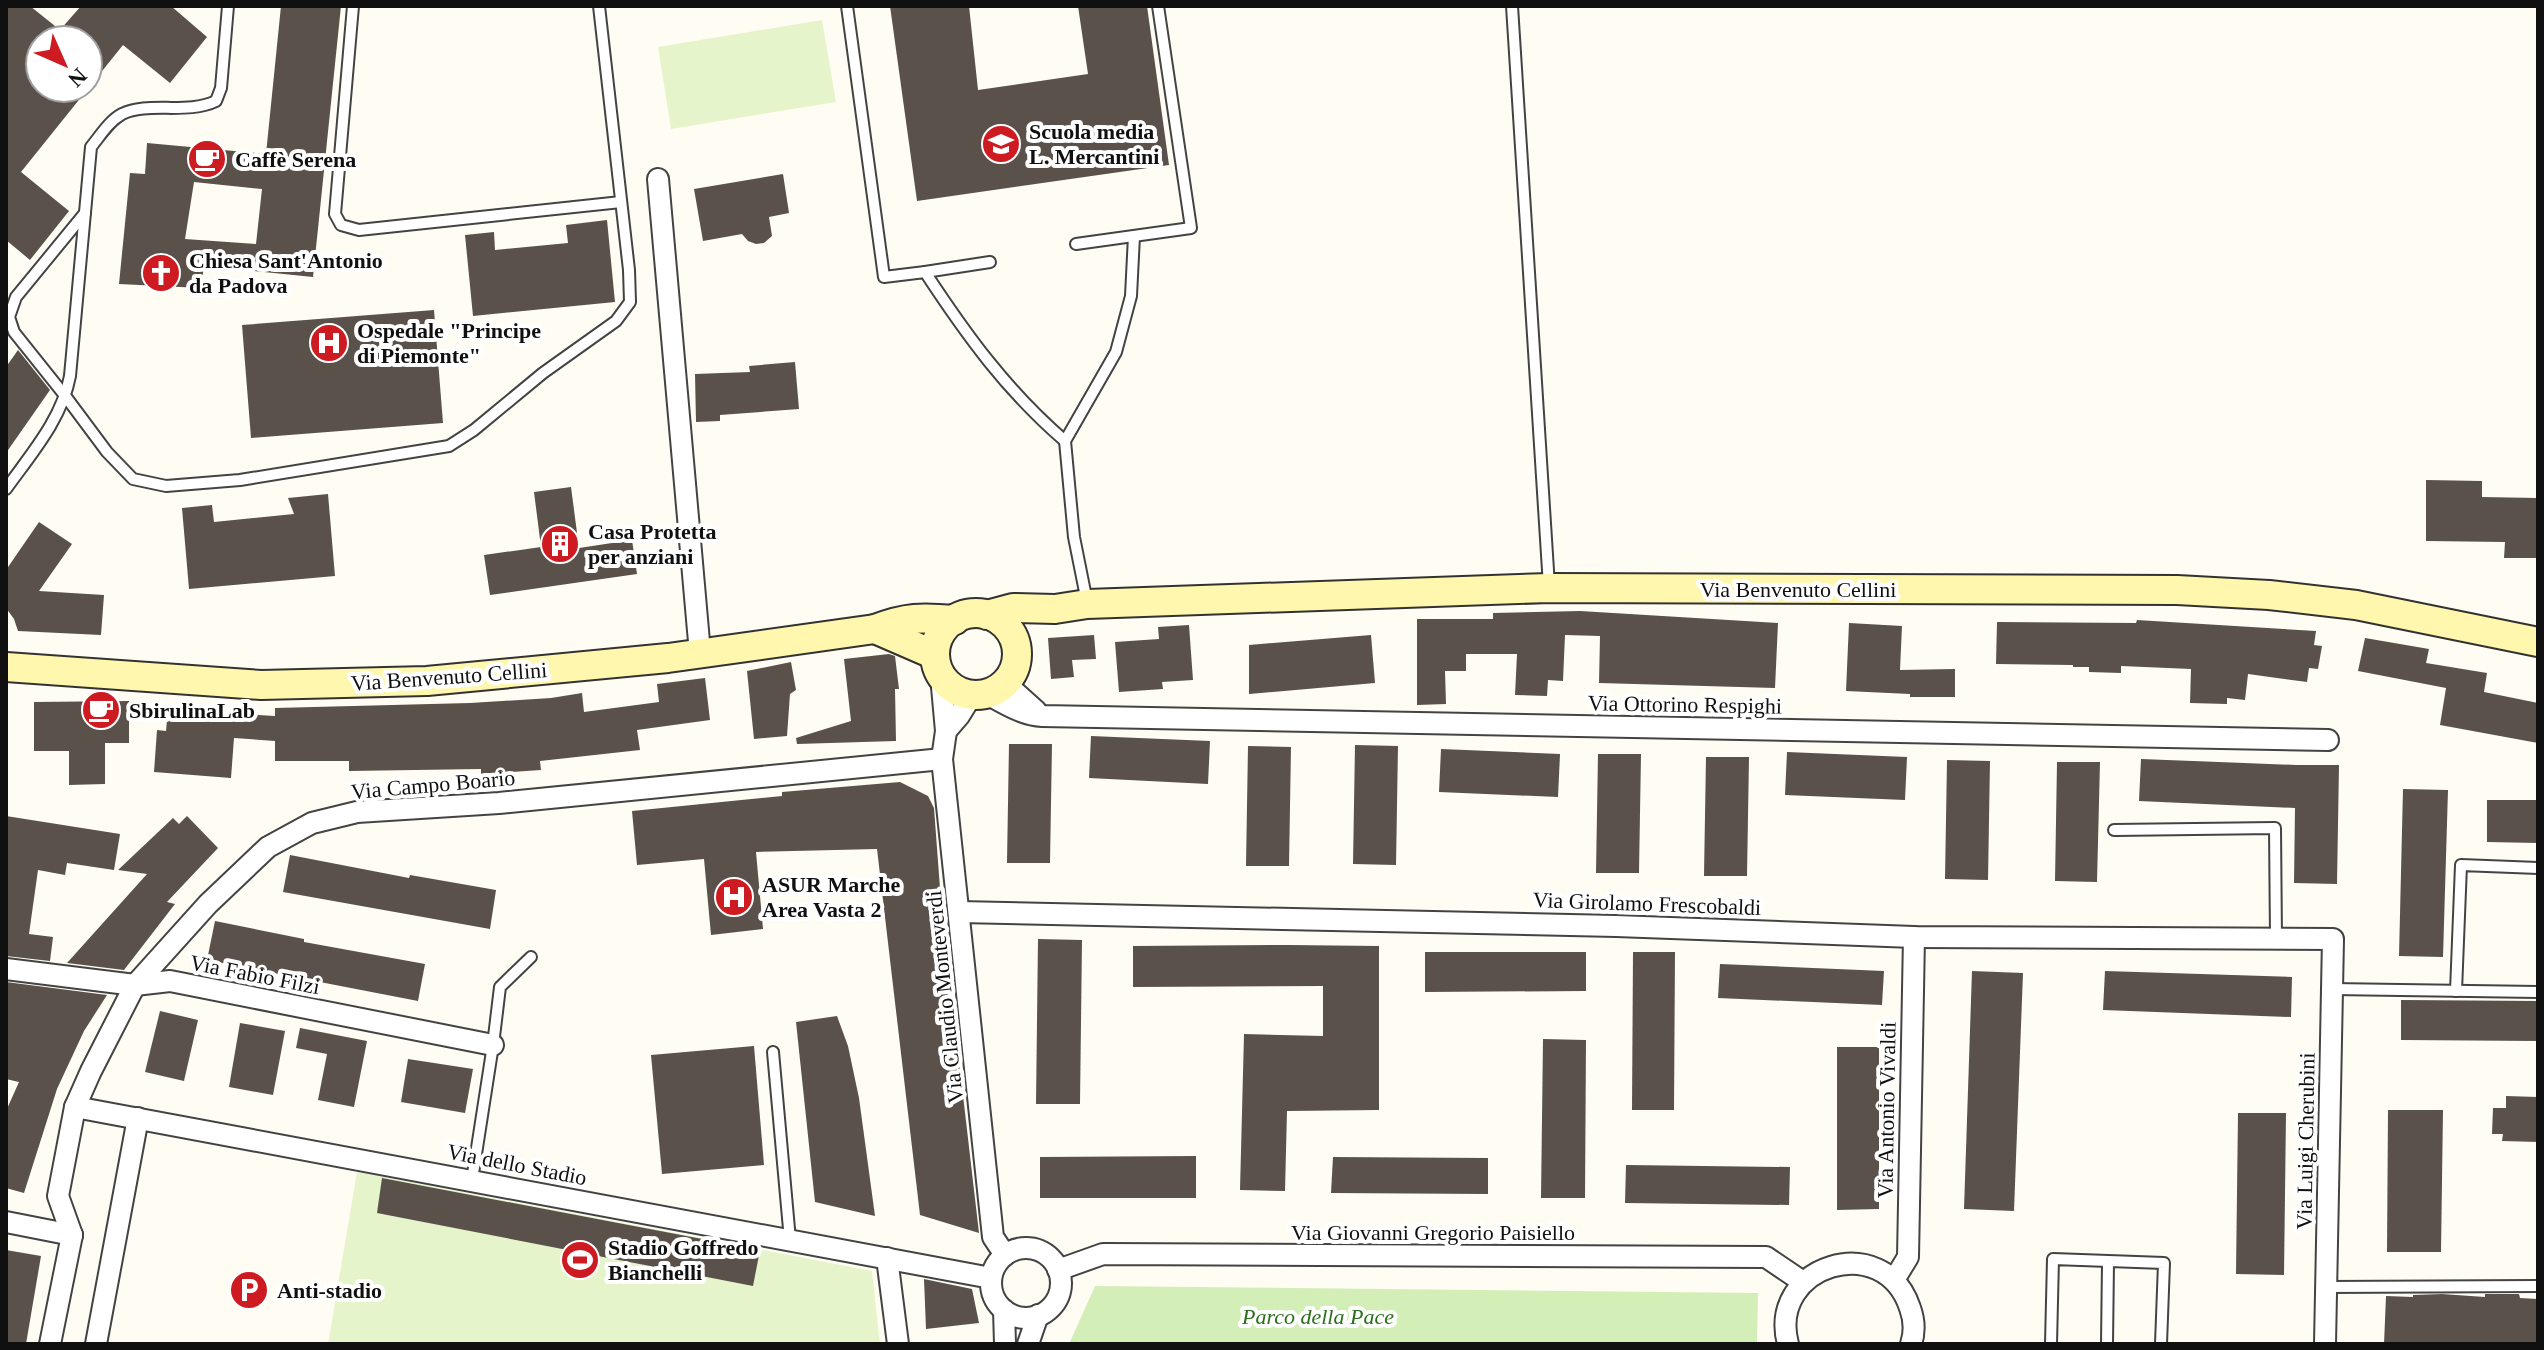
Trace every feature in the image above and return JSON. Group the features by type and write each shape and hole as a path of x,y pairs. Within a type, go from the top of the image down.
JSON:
{"street":[{"path":"658,179 700,653"},
{"name":"Via Benvenuto Cellini","path":"987,615 1013,608 1055,609 1087,604 1549,588 2190,591 2269,595 2356,605 2538,642"},
{"name":"Via Benvenuto Cellini","path":"1013,636 1055,609"},
{"path":"875,629 938,665 960,692 988,690 1013,673 1017,648 1013,636 998,619 976,613 955,620 944,629 938,641 938,665"},
{"name":"Via Benvenuto Cellini","path":"11,669 261,685 427,681 700,653 875,629 900,620 924,617 955,620"},
{"name":"Via Claudio Monteverdi","path":"938,665 946,731 942,759 993,1237 1005,1255"},
{"name":"Via Claudio Monteverdi","path":"946,731 988,690"},
{"name":"Via Ottorino Respighi","path":"988,690 1014,709 1042,716 2328,740"},
{"name":"Via Campo Boario","path":"72,1235 58,1196 75,1107 135,985 208,904 268,847 312,823 357,812 499,803 942,759"},
{"name":"Via Girolamo Frescobaldi","path":"959,912 1616,926 1914,937 2333,939"},
{"name":"Via Antonio Vivaldi","path":"1894,1280 1908,1257 1914,937"},
{"name":"Via Luigi Cherubini","path":"2325,1344 2333,939"},
{"name":"Via Fabio Filzi","path":"6,969 135,985 170,981 493,1045"},
{"name":"Via dello Stadio","path":"75,1107 991,1278"},
{"path":"96,1344 138,1118"},
{"path":"6,1222 72,1235 50,1344"},
{"path":"1035,1249 1053,1261 1058,1270 1059,1292 1048,1310 1038,1315 1020,1317 1004,1310 991,1290 991,1278 998,1261 1014,1250 1035,1249"},
{"name":"Via Giovanni Gregorio Paisiello","path":"1058,1270 1103,1254 1766,1257 1803,1282"},
{"path":"887,1258 898,1344"},
{"path":"1788,1344 1786,1315 1792,1297 1803,1282 1819,1270 1838,1264 1858,1263 1877,1269 1894,1280 1907,1297 1913,1317 1911,1344"},
{"path":"1004,1310 1005,1344"},
{"path":"1028,1344 1038,1315"}],"lane":[{"path":"6,489 49,428 66,397 91,147 108,126 122,115 136,111 203,107 216,101 221,88 228,6"},
{"path":"353,6 335,214 341,225 359,230 621,202"},
{"path":"85,213 16,297 9,317 14,332 107,452 133,479 166,486 240,480 449,446 616,321 630,302 599,6"},
{"path":"847,6 884,277 990,262"},
{"path":"1076,244 1191,228 1158,6"},
{"path":"1512,6 1549,588"},
{"path":"1087,604 1074,537 1065,441 1116,352 1131,296 1134,236"},
{"path":"925,272 967,336 1032,413 1065,441"},
{"path":"2114,830 2275,828 2276,939"},
{"path":"2456,991 2461,865 2538,868"},
{"path":"472,1180 500,987 531,957"},
{"path":"2332,989 2538,992"},
{"path":"773,1052 790,1240"},
{"path":"2051,1344 2053,1259 2164,1263 2161,1344"},
{"path":"2107,1344 2108,1262"},
{"path":"2326,1287 2538,1286"}],"green space":[{"path":"822,20 836,102 671,129 658,47"},
{"name":"Stadio Goffredo Bianchelli","path":"357,1172 872,1271 880,1344 328,1344"},
{"name":"Parco della Pace","path":"1095,1286 1758,1293 1757,1344 1069,1344"}],"building":[{"path":"6,6 30,6 52,24 24,24 24,104 76,104 21,172 69,211 30,260 6,240"},
{"path":"81,6 171,6 207,37 170,83 123,45 104,69 104,24 65,24"},
{"path":"281,6 341,6 313,277 204,266 201,288 119,284 130,173 145,174 147,143 266,154","holes":["194,182 262,189 256,244 185,239"]},
{"path":"890,6 969,6 978,90 1088,74 1078,6 1147,6 1169,165 917,201"},
{"path":"783,174 789,213 769,217 772,236 764,243 748,241 742,234 703,241 694,189"},
{"path":"607,220 615,302 473,316 465,235 494,232 495,250 568,243 566,225"},
{"path":"434,310 443,423 251,438 242,325"},
{"path":"18,350 50,390 6,453 6,367"},
{"path":"795,362 799,409 720,415 720,421 696,422 695,374 750,372 749,366"},
{"path":"2426,480 2482,481 2482,497 2538,498 2538,558 2504,558 2505,542 2426,541"},
{"name":"Casa Protetta per anziani","path":"571,487 579,548 632,540 637,574 490,595 484,555 541,547 534,492"},
{"path":"328,494 335,576 189,589 182,508 212,505 214,522 294,514 288,498"},
{"path":"39,522 72,544 39,591 104,595 101,635 18,631 6,608 6,570"},
{"path":"1580,611 1778,623 1775,688 1599,683 1600,636 1565,635 1563,681 1548,680 1547,696 1515,695 1517,654 1466,654 1466,671 1445,671 1446,704 1417,705 1417,619 1493,619 1493,613"},
{"path":"2137,620 2316,631 2314,645 2322,646 2318,669 2309,668 2307,682 2248,674 2245,700 2227,698 2227,704 2190,703 2191,669 2121,666 2121,673 2089,672 2089,667 2073,665 1996,664 1997,622 2136,623"},
{"path":"1849,623 1902,626 1900,670 1955,669 1955,697 1910,697 1910,694 1846,691"},
{"path":"1189,625 1193,680 1162,682 1163,689 1119,692 1115,642 1159,639 1158,627"},
{"path":"1094,635 1096,659 1072,660 1074,677 1051,679 1048,638"},
{"path":"1371,635 1375,683 1249,694 1249,645"},
{"path":"2365,638 2429,649 2426,663 2487,673 2484,692 2538,703 2538,743 2440,725 2446,688 2358,671"},
{"path":"895,656 899,689 895,689 896,741 797,744 796,738 851,721 844,659"},
{"path":"791,662 796,690 790,694 787,736 754,739 747,671"},
{"path":"705,678 710,720 637,730 640,750 540,761 541,770 481,774 481,769 349,771 349,761 275,761 275,741 234,738 231,778 154,772 157,730 166,731 168,709 275,716 275,708 470,703 582,693 584,712 659,702 657,684"},
{"path":"129,701 129,743 105,743 105,784 69,785 69,751 34,751 34,702"},
{"path":"1091,736 1210,741 1208,784 1089,778"},
{"path":"1009,744 1052,744 1050,863 1007,863"},
{"path":"1355,745 1398,746 1396,865 1353,864"},
{"path":"1248,746 1291,747 1289,866 1246,866"},
{"path":"1441,749 1560,754 1558,797 1439,792"},
{"path":"1787,752 1907,757 1905,800 1785,795"},
{"path":"1598,754 1641,754 1639,873 1596,873"},
{"path":"1706,757 1749,757 1747,876 1704,876"},
{"path":"2141,759 2339,765 2337,884 2294,883 2295,808 2139,801"},
{"path":"1947,760 1990,761 1988,880 1945,879"},
{"path":"2057,762 2100,762 2097,882 2055,881"},
{"path":"900,782 928,796 934,808 942,915 979,1233 920,1215 877,849 756,852 763,929 711,935 704,859 637,865 632,811 782,796 782,792"},
{"path":"2403,789 2448,790 2443,957 2399,956"},
{"path":"2487,800 2538,800 2538,843 2487,842"},
{"path":"6,816 120,834 114,870 67,863 65,875 38,870 29,934 53,937 50,961 6,956"},
{"path":"187,816 218,848 167,902 175,904 124,970 67,963 147,874 118,870 173,818 179,824"},
{"path":"290,855 409,878 410,875 496,890 490,929 283,892"},
{"path":"215,921 304,939 304,942 425,964 418,1001 207,960"},
{"path":"1038,939 1082,940 1080,1104 1036,1104"},
{"path":"1133,946 1379,946 1379,1110 1287,1111 1285,1191 1240,1190 1244,1034 1323,1036 1323,986 1133,987"},
{"path":"1425,952 1586,952 1586,991 1425,992"},
{"path":"1633,952 1675,952 1674,1110 1632,1110"},
{"path":"1720,964 1884,971 1882,1005 1718,998"},
{"path":"1972,971 2023,973 2014,1211 1964,1209"},
{"path":"2105,971 2292,977 2291,1017 2103,1010"},
{"path":"6,982 107,995 84,1031 57,1089 24,1193 6,1188 6,1111 19,1082 6,1079"},
{"path":"2401,1000 2538,1001 2538,1041 2401,1040"},
{"path":"160,1011 198,1020 184,1081 145,1072"},
{"path":"837,1016 848,1046 859,1098 875,1216 815,1202 796,1022"},
{"path":"240,1023 285,1031 273,1095 229,1087"},
{"path":"300,1028 367,1041 354,1107 318,1100 327,1054 296,1048"},
{"path":"1543,1039 1586,1040 1585,1198 1541,1198"},
{"path":"754,1046 764,1165 662,1174 651,1055"},
{"path":"1837,1047 1879,1047 1879,1209 1837,1210"},
{"path":"408,1059 473,1069 465,1113 401,1102"},
{"path":"2506,1096 2538,1097 2538,1142 2502,1141 2503,1134 2492,1134 2493,1108 2506,1108"},
{"path":"2388,1110 2443,1110 2441,1252 2387,1252"},
{"path":"2238,1113 2286,1113 2284,1275 2236,1274"},
{"path":"1196,1156 1196,1198 1040,1198 1040,1157"},
{"path":"1333,1157 1488,1158 1488,1194 1331,1193"},
{"path":"1626,1165 1790,1167 1789,1205 1625,1203"},
{"path":"382,1178 760,1250 753,1286 377,1213"},
{"path":"6,1250 41,1256 26,1344 6,1344"},
{"path":"924,1279 972,1289 979,1323 926,1329"},
{"path":"2442,1294 2485,1297 2485,1294 2519,1294 2520,1298 2538,1299 2538,1344 2384,1344 2386,1296"}],"place":[{"name":"Scuola media L. Mercantini","path":"1001,144"},
{"name":"Caffè Serena","path":"207,159"},
{"name":"Chiesa Sant'Antonio da Padova","path":"161,273"},
{"name":"Ospedale \"Principe di Piemonte\"","path":"329,343"},
{"name":"Casa Protetta per anziani","path":"560,544"},
{"name":"SbirulinaLab","path":"101,710"},
{"name":"ASUR Marche Area Vasta 2","path":"734,897"},
{"name":"Stadio Goffredo Bianchelli","path":"580,1260"},
{"name":"Anti-stadio","path":"249,1290"}]}
